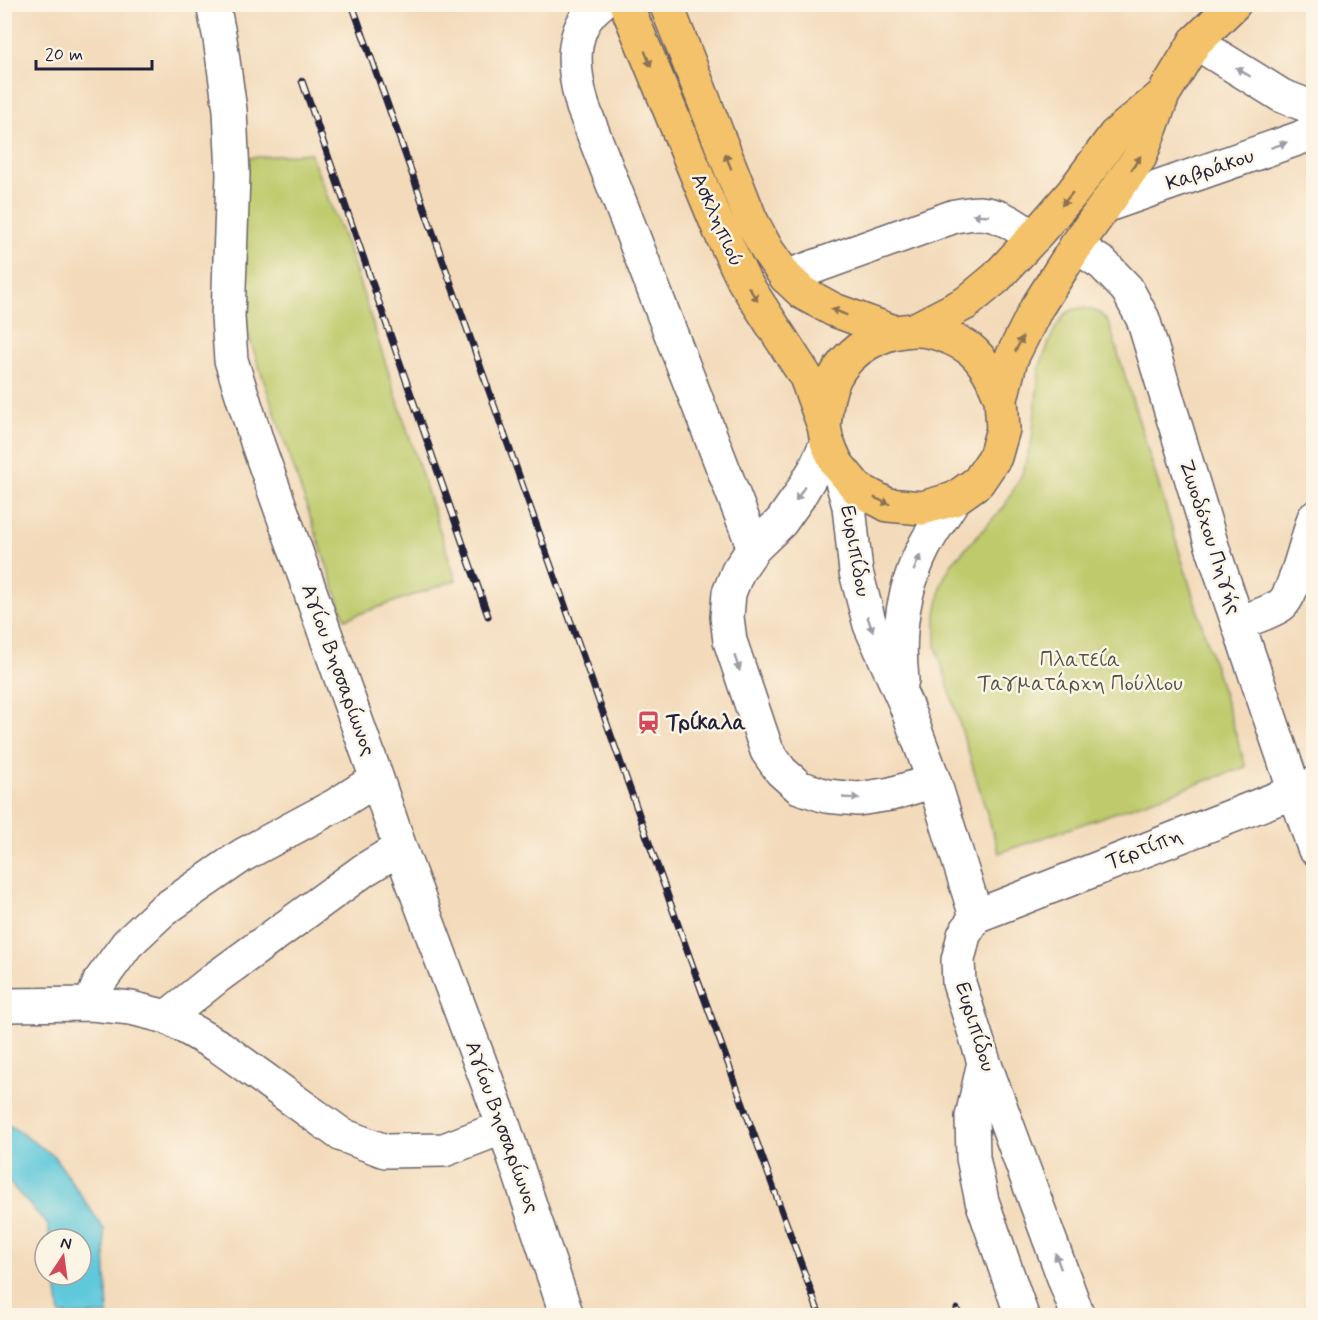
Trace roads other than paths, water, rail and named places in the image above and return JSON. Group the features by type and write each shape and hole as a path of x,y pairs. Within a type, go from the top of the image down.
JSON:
{"main road":[{"name":"Ασκληπιού","path":"626,4 720,231 744,281 806,377 829,444 858,489 888,505 922,508 954,499 978,482 994,457 1003,429 1001,399 1011,359 1036,309 1076,246 1140,157 1163,95 1195,42 1234,4"},
{"name":"Ασκληπιού","path":"666,4 751,220 767,250 786,277 803,293 834,310 905,331 945,335 971,350 990,372 1001,399"},
{"name":"Ασκληπιού","path":"1195,42 1206,4"},
{"name":"Ασκληπιού","path":"829,444 826,400 835,377 850,356 870,341 905,331 966,303 996,278 1073,192 1115,135 1163,95"}],"street":[{"name":"Αγίου Βησσαρίωνος","path":"213,4 230,110 233,175 228,317 231,360 258,445 400,848 504,1127 567,1316"},
{"path":"600,4 581,28 576,46 574,68 583,107 754,548"},
{"path":"1195,42 1282,96 1314,108"},
{"name":"Καβράκου","path":"1105,206 1300,138 1314,130"},
{"path":"786,277 955,216 979,213 999,216 1033,238"},
{"name":"Ζωοδόχου Πηγής","path":"1076,246 1103,264 1127,289 1143,319 1210,540 1238,623 1304,787 1314,848"},
{"path":"829,444 798,498 781,522 754,548 738,571 729,593 727,617 730,641 767,751 781,771 799,787 826,796 858,799 891,794 934,780"},
{"name":"Ευριπίδου","path":"829,444 849,506 856,572 870,625 905,703 934,780 976,916 964,935 958,960 959,983 984,1062 1078,1316"},
{"name":"Ευριπίδου","path":"905,703 899,655 902,615 909,581 924,546 954,499"},
{"path":"1238,623 1283,603 1291,591 1314,518"},
{"path":"91,1004 100,981 127,944 162,911 243,855 336,806 377,779"},
{"name":"Τερτίπη","path":"976,916 1304,787"},
{"path":"167,1017 217,977 364,870 400,848"},
{"path":"4,1005 91,1004 131,1008 167,1017 219,1047 342,1135 385,1151 444,1150 504,1127"},
{"path":"984,1062 972,1117 973,1158 982,1201 1022,1316"}],"water":[{"path":"5,1122 54,1156 104,1229 108,1315 60,1315 56,1287 93,1287 93,1227 48,1227 5,1178"}],"railway":[{"path":"352,4 693,967 820,1316"},
{"path":"302,81 488,616"},
{"path":"957,1309 959,1316"}],"place":[{"name":"Τρίκαλα","path":"648,723"}],"park label":[{"name":"Πλατεία Ταγματάρχη Πούλιου","path":"1080,672"}]}
